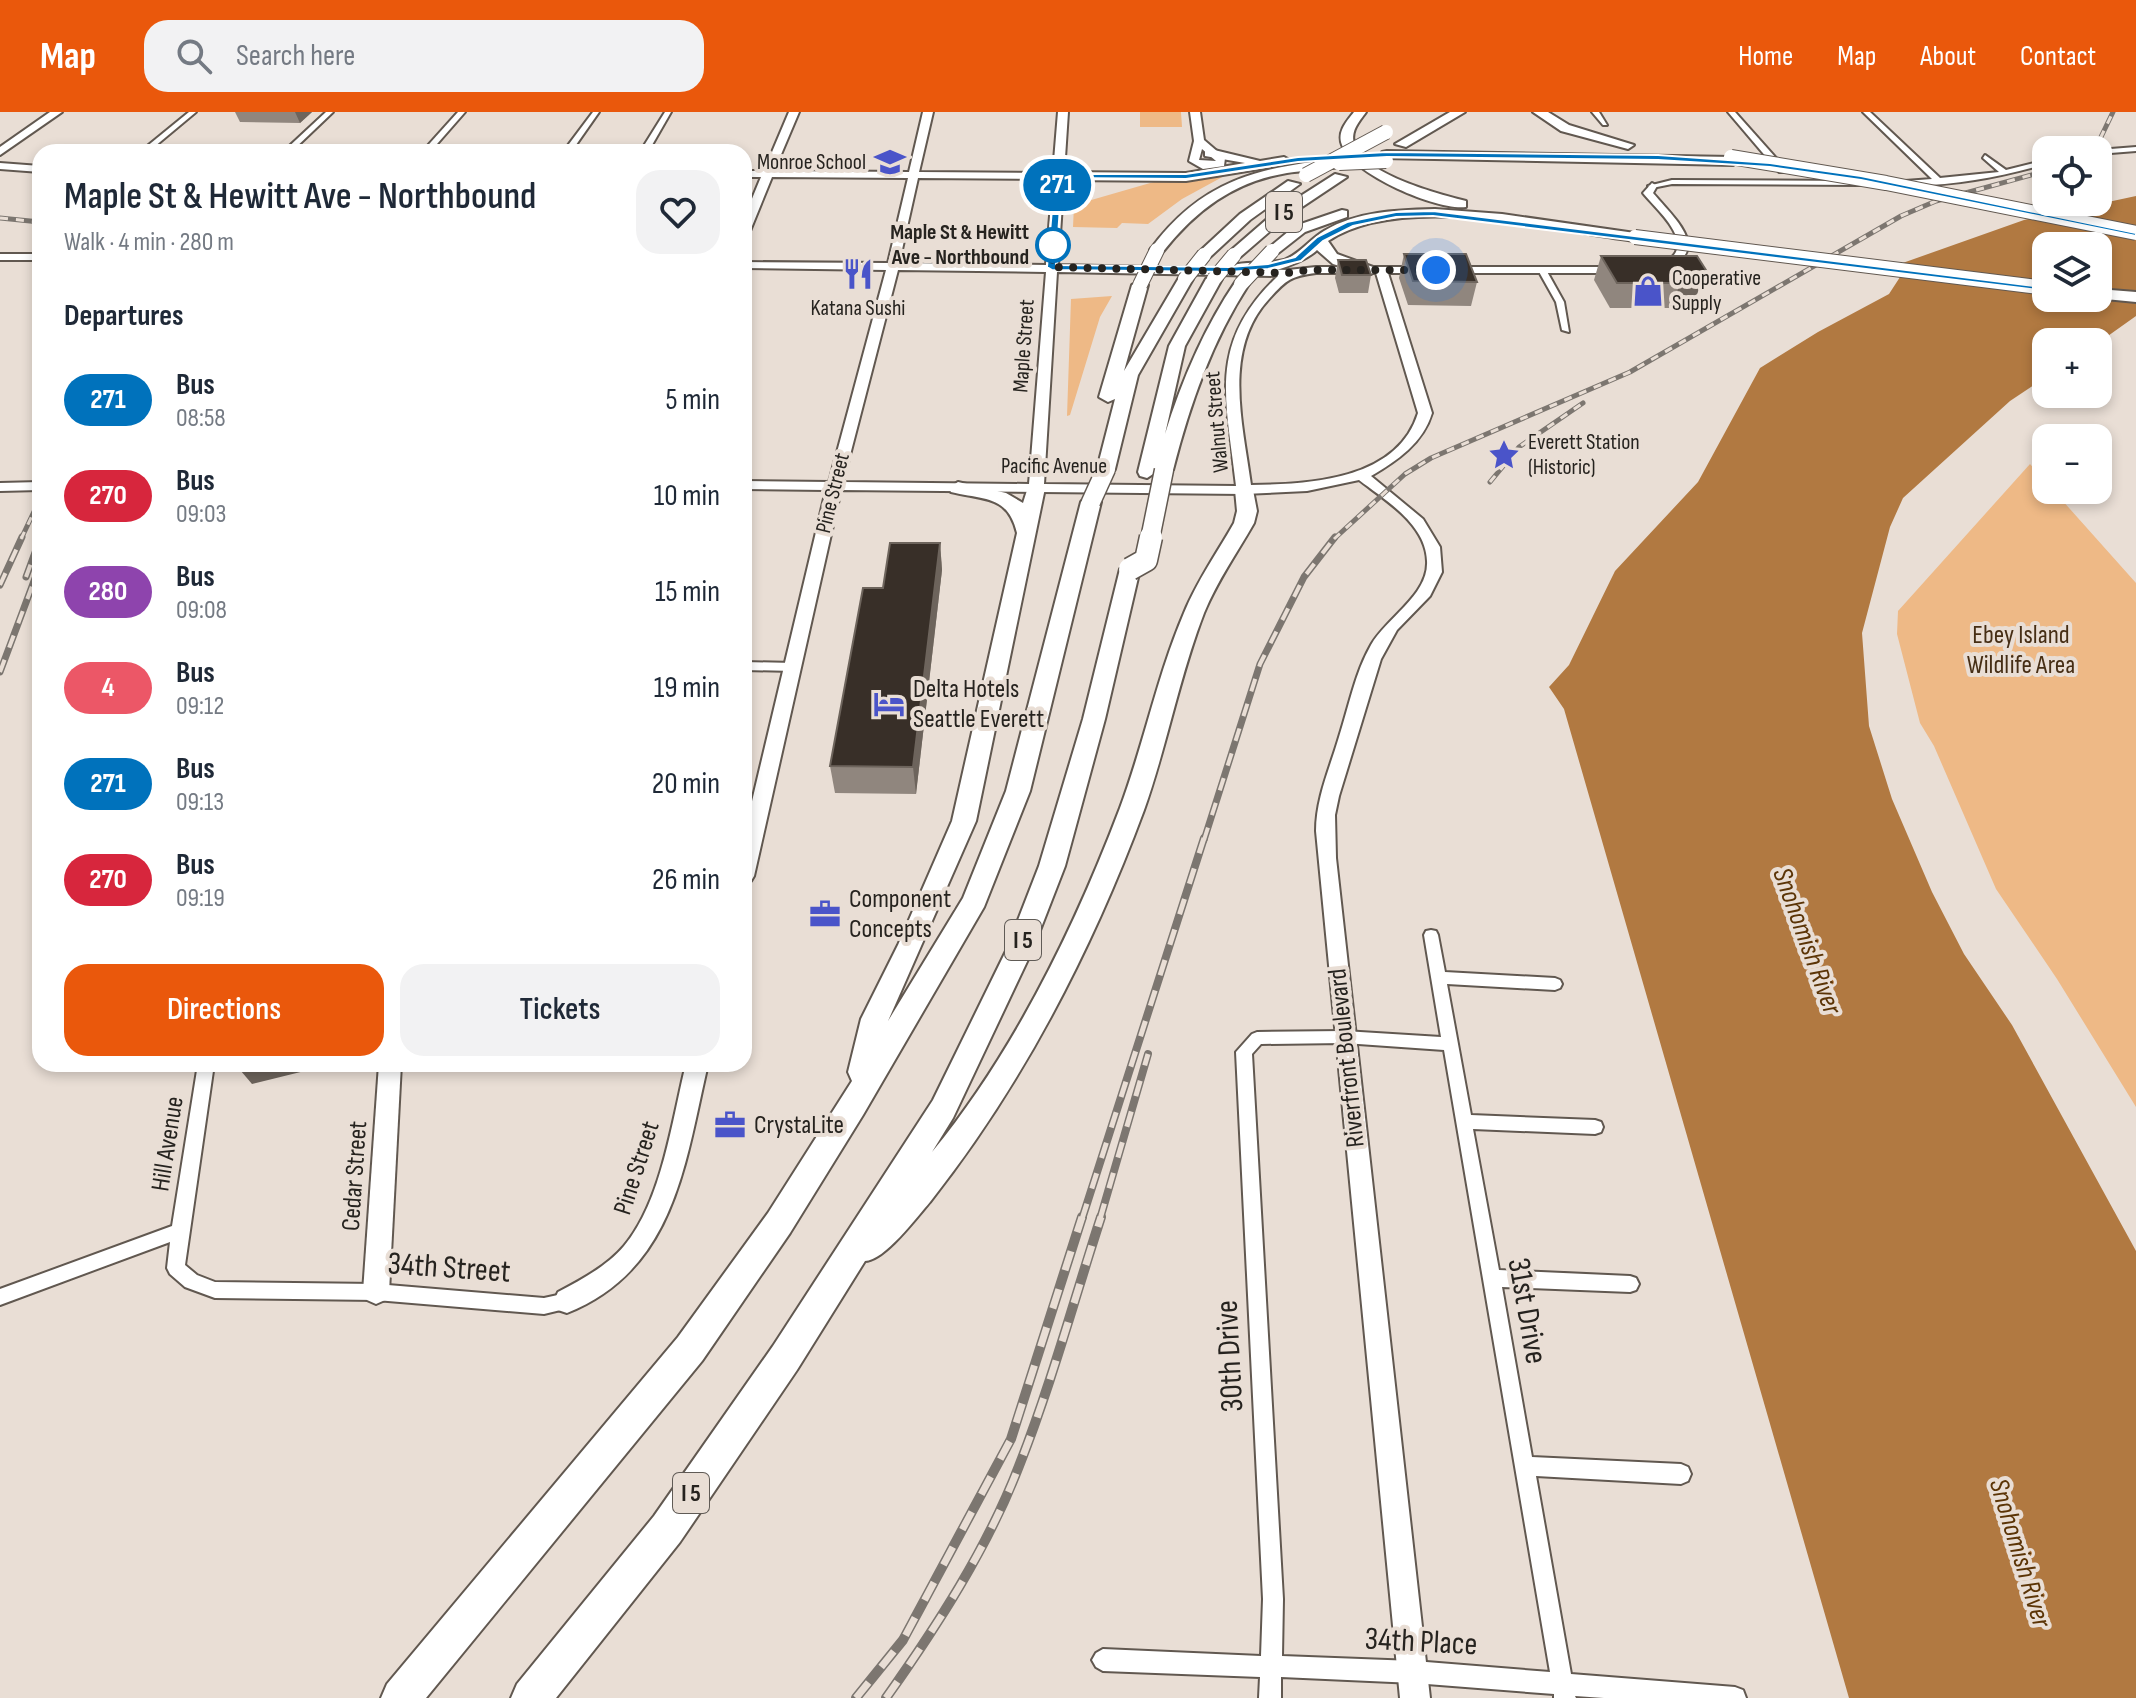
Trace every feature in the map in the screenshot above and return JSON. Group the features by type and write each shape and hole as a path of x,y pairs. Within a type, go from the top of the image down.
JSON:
{"highway":[{"path":"1360,112 1348,125 1346,140 1361,161 1393,182 1466,205 1635,237"},
{"name":"I 5","path":"531,1698 667,1529 837,1278 943,1109 1019,951 1063,828 1130,569 1146,560 1156,471 1177,346 1214,279 1235,270 1279,216 1337,166 1401,144 1459,112"},
{"path":"1542,115 1565,128 1611,142 1818,171 2136,233"},
{"name":"I 5","path":"401,1698 690,1349 779,1223 853,1106 975,900 1018,791 1091,502 1130,375 1162,315 1204,255 1245,217 1306,175 1392,129"},
{"path":"1210,153 1243,160 1337,166"},
{"path":"1102,469 1107,401 1140,285 1157,250 1180,221 1220,189 1278,169 1337,166 1386,158 1732,159"},
{"path":"1058,176 1186,177 1284,161"},
{"path":"1156,471 1172,441 1235,270 1272,251 1290,235 1323,219 1398,207 1460,209 1635,237"},
{"path":"1235,270 1284,264 1298,259 1320,239 1367,219 1433,213 2032,286"},
{"path":"1320,239 1322,248 1330,256 1374,270"},
{"path":"2112,295 2136,297"},
{"path":"958,488 1009,502 1020,510 1027,534"},
{"path":"853,1106 875,1019 917,932 964,821 1036,488"},
{"path":"837,1278 897,1219 952,1153 1027,1031 1063,964 1128,819 1196,609 1244,523 1247,511 1244,490"}],"main road":[{"path":"0,152 57,112"}],"street":[{"path":"154,144 193,112"},
{"path":"296,144 330,112"},
{"path":"433,144 462,112"},
{"path":"573,144 596,112"},
{"path":"649,144 668,112"},
{"path":"752,213 794,112"},
{"name":"Pine Street","path":"752,843 834,486 893,266 928,112"},
{"name":"Maple Street","path":"1036,488 1063,112"},
{"path":"1195,112 1199,141 1195,163 1220,164 1221,160 1199,141"},
{"path":"1595,112 1605,124"},
{"path":"1731,112 1793,183"},
{"path":"1866,112 1940,182"},
{"path":"2112,151 2136,149"},
{"path":"1985,157 2005,173"},
{"path":"752,265 1052,267 1288,273 1643,269 1679,259 1685,249 1685,239 1648,193 1652,186 1672,182 1940,182 2005,173 2032,166"},
{"path":"0,168 32,168"},
{"path":"752,174 1058,176"},
{"path":"0,257 32,257"},
{"path":"1361,475 1391,458 1414,437 1425,413 1374,270"},
{"path":"1542,270 1560,302 1566,330"},
{"name":"Walnut Street","path":"1244,490 1233,384 1235,351 1250,315 1288,273"},
{"path":"1196,489 1223,479 1241,460"},
{"name":"Pacific Avenue","path":"752,485 1244,490 1312,488 1361,475"},
{"name":"Riverfront Boulevard","path":"1361,475 1398,503 1413,520 1433,550 1435,561 1435,573 1427,589 1391,626 1374,651 1326,814 1326,858 1344,1037 1415,1685"},
{"path":"0,487 32,486"},
{"path":"752,666 794,667"},
{"name":"31st Drive","path":"1431,935 1564,1691"},
{"path":"1439,978 1555,984"},
{"path":"1344,1037 1450,1044"},
{"name":"30th Drive","path":"1270,1698 1273,1599 1244,1052 1257,1038 1344,1037"},
{"name":"Hill Avenue","path":"180,1231 205,1072"},
{"name":"Cedar Street","path":"376,1292 390,1072"},
{"name":"Pine Street","path":"567,1301 598,1283 634,1253 663,1193 695,1072"},
{"path":"1464,1122 1595,1127"},
{"path":"0,1297 180,1231"},
{"name":"34th Street","path":"180,1231 176,1268 191,1281 215,1290 376,1292 544,1306 567,1301"},
{"path":"1490,1278 1630,1284"},
{"path":"1524,1466 1681,1474"},
{"name":"34th Place","path":"1103,1660 1272,1668 1415,1685 1735,1698"}],"green space":[{"path":"1140,112 1181,112 1182,127 1140,127"},
{"path":"1226,175 1182,199 1148,224 1122,223 1117,228 1073,227 1074,205 1164,179"},
{"path":"1112,296 1100,317 1070,415 1067,416 1071,299"},
{"name":"Ebey Island Wildlife Area","path":"2030,464 2032,504 2065,504 2136,583 2136,1107 2057,979 1996,889 1934,746 1920,723 1897,634 1898,611"}],"water":[{"name":"Snohomish River","path":"2136,196 2136,316 2112,333 2112,328 2032,328 2032,386 2010,401 1903,498 1890,527 1862,633 1869,726 1892,799 1932,892 1964,954 2012,1025 2136,1251 2136,1698 1849,1698 1564,709 1549,687 1569,665 1615,571 1698,482 1760,368 1889,294 1902,274 1897,265 2024,220 2043,216 2112,216 2112,201"}],"building":[{"path":"1404,254 1466,254 1477,282 1413,281"},
{"path":"1601,256 1697,256 1706,270 1680,283 1617,283"},
{"path":"1338,260 1366,260 1371,275 1342,275"},
{"name":"Delta Hotels Seattle Everett","path":"890,543 940,543 913,767 830,766 863,588 883,588"}],"railway":[{"path":"2101,136 2113,112"},
{"path":"1334,539 1405,474 1431,458 1630,372 1901,216 1936,201 2032,175"},
{"path":"0,218 32,221"},
{"path":"1490,482 1519,447 1583,403"},
{"path":"21,539 32,516"},
{"path":"0,585 22,537"},
{"path":"1204,840 1260,664 1304,577 1335,537"},
{"path":"26,577 32,561"},
{"path":"0,672 32,586"},
{"path":"1082,1219 1204,838"},
{"path":"1100,1219 1148,1054"},
{"path":"856,1698 903,1640 1011,1439 1082,1217"},
{"path":"886,1698 960,1586 1006,1497 1042,1405 1101,1217"}],"bus line":[{"name":"271","path":"2032,286 1777,257 1470,215 1433,213 1396,215 1350,224 1320,239 1298,259 1268,267 1230,270 1052,267 1058,176 1186,177 1284,161 1387,155 1701,159 1861,178 2136,233"}],"place":[{"name":"Monroe School","path":"890,162"},
{"name":"Maple St & Hewitt Ave - Northbound","path":"1053,245"},
{"name":"Katana Sushi","path":"858,274"},
{"name":"Cooperative Supply","path":"1648,291"},
{"name":"Everett Station (Historic)","path":"1504,455"},
{"name":"Delta Hotels Seattle Everett","path":"889,704"},
{"name":"Component Concepts","path":"825,914"},
{"name":"CrystaLite","path":"730,1125"}],"route":[{"path":"1053,245 1052,267 1288,273 1308,270 1436,270"}]}
